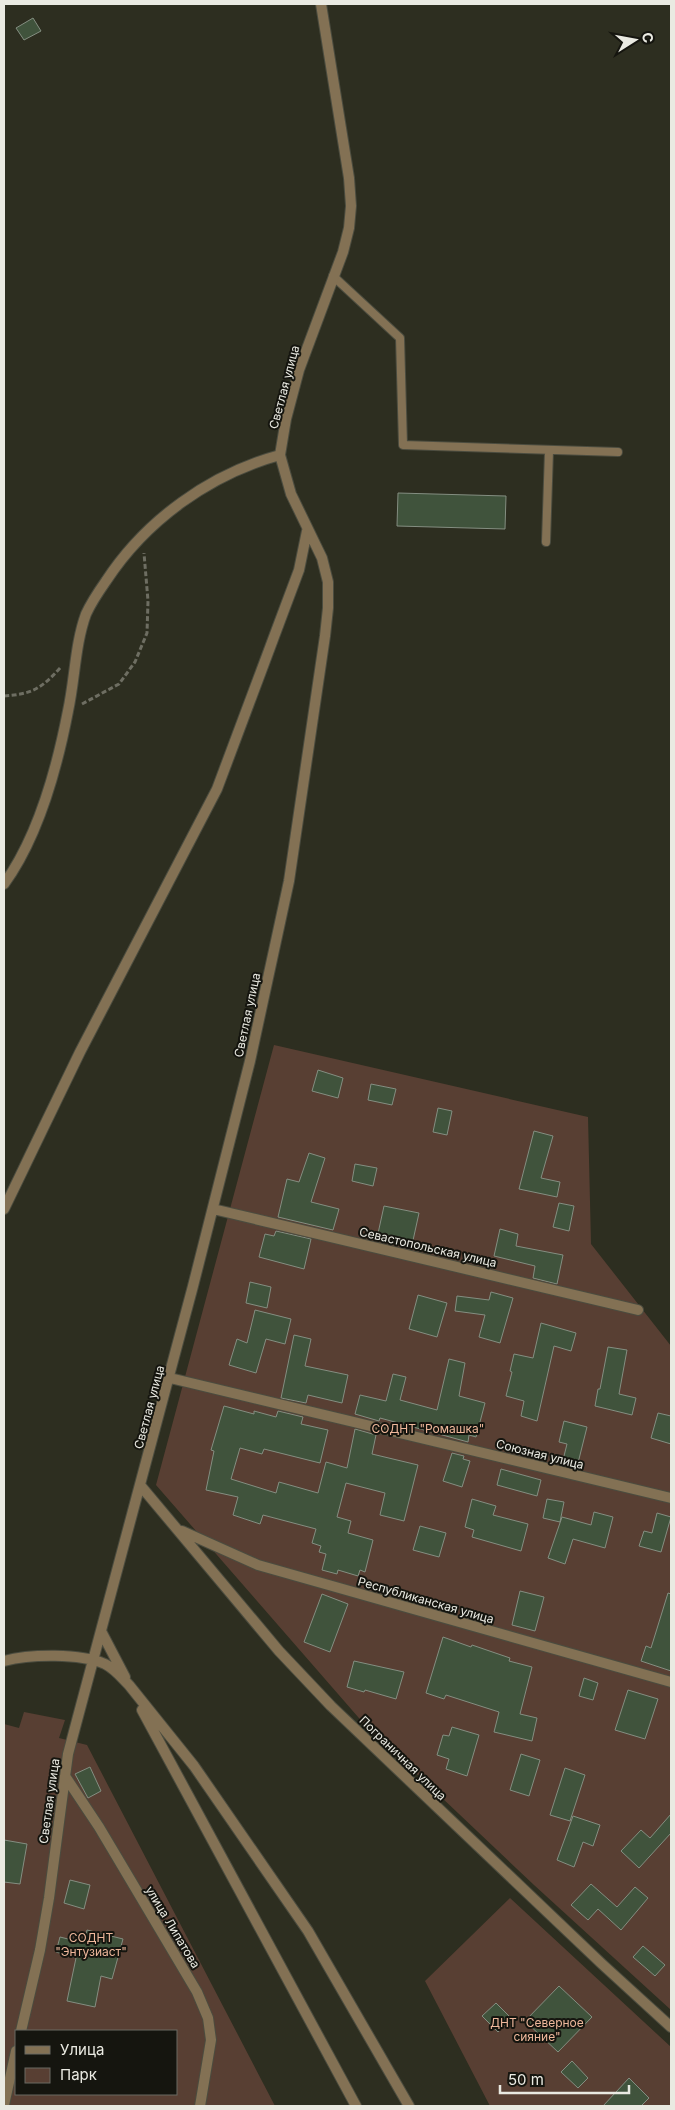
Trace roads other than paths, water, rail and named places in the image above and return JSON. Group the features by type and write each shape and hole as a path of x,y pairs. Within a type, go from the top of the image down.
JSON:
{"street":[{"name":"Светлая улица","path":"21,2030 48,1907 65,1776 74,1732 170,1378 250,1061 289,882 322,655 328,608 328,582 322,558 307,531 291,494 280,455 286,419 300,370 343,252 349,228 351,206 349,178 321,4"},
{"path":"4,884 16,867 34,830 53,771 68,712 78,648 86,614 101,588 117,564 142,535 170,510 209,484 257,461 280,455"},
{"path":"4,1209 80,1052 217,789 299,570 307,531"},
{"name":"Севастопольская улица","path":"212,1209 638,1310"},
{"name":"Союзная улица","path":"170,1378 671,1498"},
{"name":"Пограничная улица","path":"140,1485 179,1529 279,1651 331,1706 602,1964 671,2027"},
{"name":"Республиканская улица","path":"179,1529 258,1565 671,1682"},
{"path":"101,1631 356,2106"},
{"path":"4,1661 52,1656 93,1661 106,1665 129,1685 194,1766 308,1931 408,2106"},
{"name":"улица Липатова","path":"65,1776 99,1827 197,1992 208,2018 211,2040 200,2106"},
{"path":"4,2105 15,2056"}],"lane":[{"path":"334,276 400,338 403,445 618,452"},
{"path":"546,542 549,451"}],"park label":[{"name":"СОДНТ \"Ромашка\"","path":"428,1428"},
{"name":"СОДНТ \"Энтузиаст\"","path":"91,1944"},
{"name":"ДНТ \"Северное сияние\"","path":"537,2029"}]}
